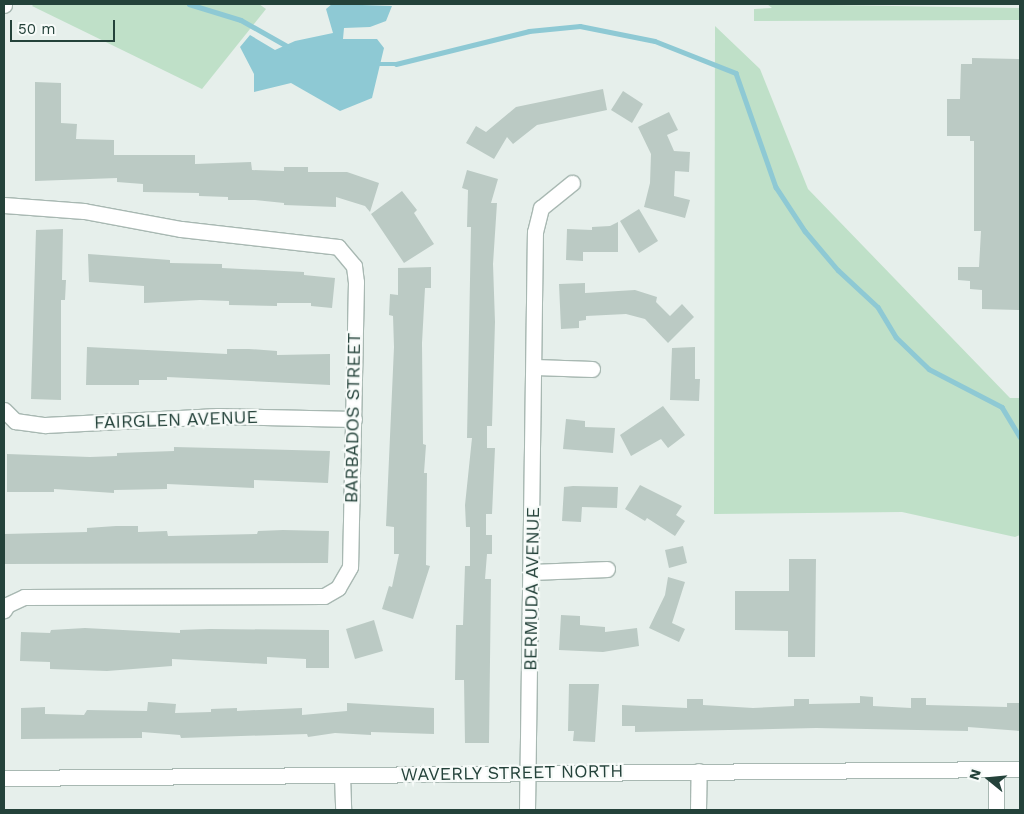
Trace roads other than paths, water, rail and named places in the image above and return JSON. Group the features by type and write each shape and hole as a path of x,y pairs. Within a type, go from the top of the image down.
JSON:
{"street":[{"name":"BERMUDA AVENUE","path":"527,810 536,220 548,200 572,183"},
{"name":"BARBADOS STREET","path":"4,206 84,211 181,229 338,247 354,266 356,282 350,567 346,578 331,592 324,596 24,598 7,605 4,610"},
{"path":"535,368 592,368"},
{"name":"FAIRGLEN AVENUE","path":"4,410 15,421 45,425 218,416 354,419"},
{"path":"532,572 607,569"},
{"name":"WAVERLY STREET NORTH","path":"4,778 1020,769"},
{"path":"996,770 996,810"},
{"path":"698,810 699,771"},
{"path":"342,776 343,810"}],"water":[{"path":"332,4 392,6 386,21 370,27 344,28 343,39 377,39 384,48 372,98 340,111 291,83 254,92 254,74 240,47 250,35 275,50 295,41 333,33 326,9"}],"waterway":[{"path":"189,4 241,20 289,47"},
{"path":"376,64 396,64 529,31 580,26 655,41 736,73 776,187 805,231 838,270 878,307 896,337 929,369 1002,407 1020,437"}]}
